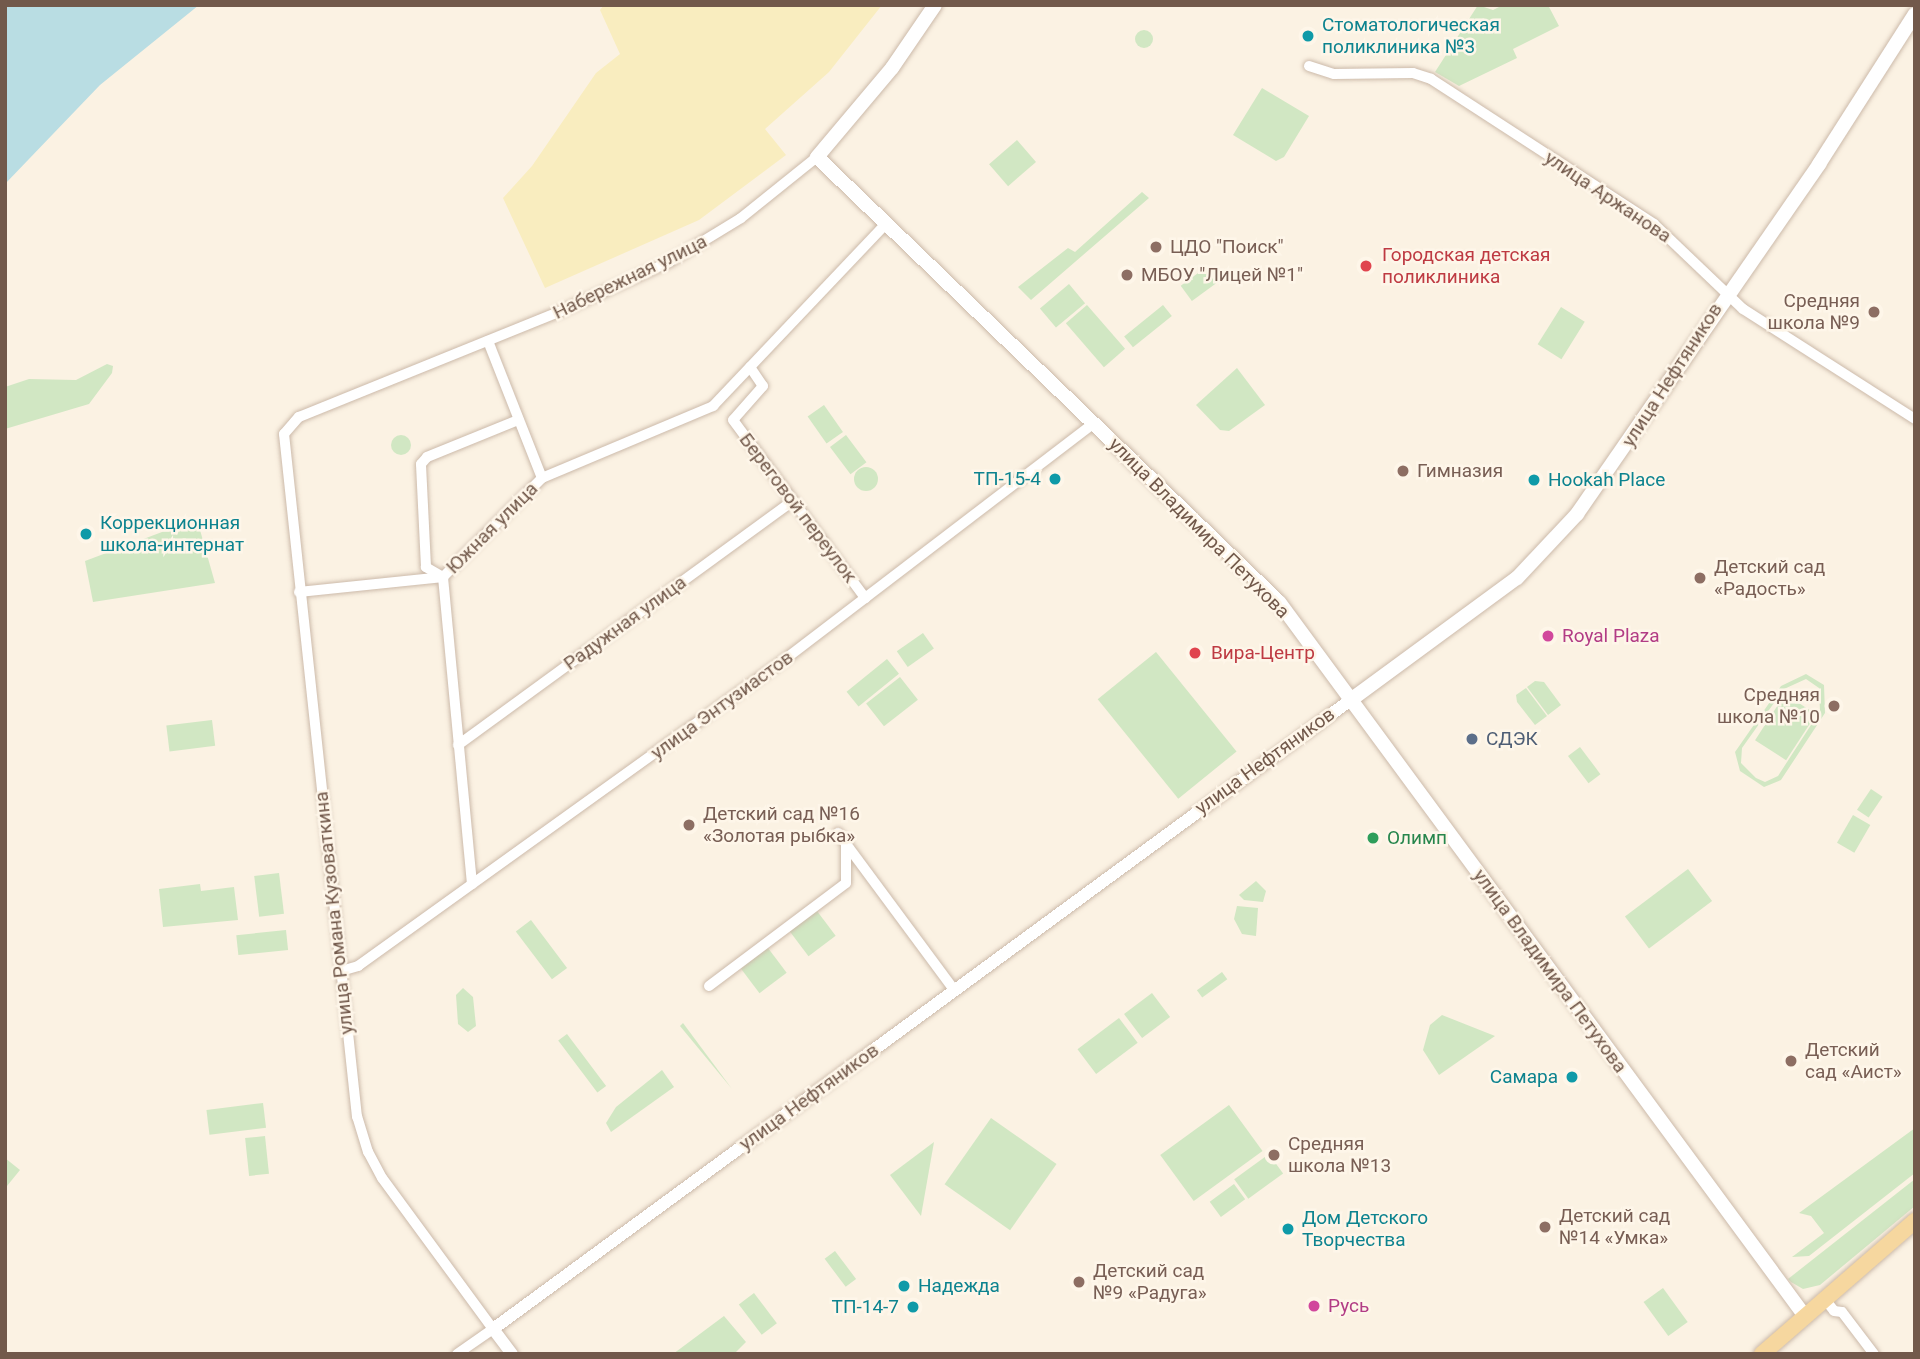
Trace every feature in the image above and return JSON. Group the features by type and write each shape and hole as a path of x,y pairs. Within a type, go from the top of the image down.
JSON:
{"main road":[{"name":"Набережная улица","path":"817,157 892,68 934,5"},
{"name":"улица Нефтяников","path":"1352,699 1489,600 1552,543 1606,475 1725,294 1819,164 1915,14"},
{"name":"улица Владимира Петухова","path":"817,157 1266,589 1352,699 1804,1315"},
{"path":"1764,1351 1915,1221"}],"street":[{"name":"улица Аржанова","path":"1309,66 1334,74 1413,73 1430,79 1654,224 1725,294 1915,419"},
{"name":"Набережная улица","path":"288,426 299,417 600,295 694,248 764,202 817,157"},
{"name":"Южная улица","path":"472,884 443,577 542,478 713,406 885,225"},
{"path":"488,341 542,478"},
{"name":"Береговой переулок","path":"750,368 763,386 733,420 865,598"},
{"path":"443,577 426,567 421,464 427,457 518,419"},
{"name":"улица Энтузиастов","path":"341,971 358,966 472,884 865,598 1093,424"},
{"name":"улица Романа Кузоваткина","path":"288,426 283,443 357,1118 368,1152 512,1354"},
{"name":"Радужная улица","path":"458,745 792,501"},
{"path":"299,593 443,577"},
{"name":"улица Нефтяников","path":"457,1354 1352,699"},
{"path":"838,833 954,990"},
{"path":"709,986 846,883 846,844"},
{"path":"1824,1298 1834,1311 1842,1312 1874,1354"}],"green space":[{"path":"1478,5 1493,10 1503,5 1548,5 1559,26 1513,49 1517,58 1459,86 1435,72"},
{"path":"1140,30 1148,30 1153,39 1151,46 1140,48 1135,43 1135,35"},
{"path":"1262,88 1309,116 1284,157 1276,161 1233,135"},
{"path":"1017,140 1036,162 1008,186 989,164"},
{"path":"1142,192 1149,198 1031,300 1018,287 1068,248 1075,252"},
{"path":"1205,268 1216,283 1192,301 1181,286"},
{"path":"1069,284 1085,303 1056,328 1040,308"},
{"path":"1087,305 1125,349 1104,367 1066,323"},
{"path":"1163,305 1172,316 1133,347 1124,336"},
{"path":"1561,307 1585,322 1561,359 1538,344"},
{"path":"107,364 113,366 112,373 89,404 5,429 5,387 29,379 76,380"},
{"path":"1237,368 1265,405 1229,431 1220,430 1196,405"},
{"path":"824,405 843,432 827,444 808,416"},
{"path":"401,435 408,438 411,445 408,452 401,455 394,452 391,445 394,438"},
{"path":"846,435 866,462 850,474 830,447"},
{"path":"866,467 875,470 878,479 875,488 866,491 857,488 854,479 857,470"},
{"path":"170,529 200,530 215,583 93,602 85,561"},
{"path":"923,633 934,649 908,667 897,651"},
{"path":"1156,652 1237,751 1178,799 1098,699"},
{"path":"887,659 899,674 859,706 847,692"},
{"path":"1806,674 1824,685 1825,713 1781,780 1764,787 1740,771 1735,752 1781,686","holes":["1806,679 1819,688 1820,711 1778,776 1765,782 1756,778 1741,763 1742,748 1784,689"]},
{"path":"900,677 918,700 884,726 866,703"},
{"path":"1535,681 1544,682 1561,705 1548,715 1527,687"},
{"path":"1526,688 1547,716 1535,725 1517,702 1516,695"},
{"path":"1785,694 1816,714 1786,760 1755,740"},
{"path":"212,720 215,746 170,751 166,726"},
{"path":"1580,747 1600,774 1588,783 1568,756"},
{"path":"1871,789 1883,797 1869,818 1857,810"},
{"path":"1853,815 1870,825 1854,853 1837,843"},
{"path":"1688,869 1712,901 1649,948 1625,917"},
{"path":"279,873 284,914 259,917 254,876"},
{"path":"1256,881 1266,891 1263,902 1244,900 1239,895"},
{"path":"200,884 201,891 234,887 238,920 163,927 159,889"},
{"path":"1237,906 1258,908 1256,936 1242,934 1234,919"},
{"path":"817,911 836,936 809,956 790,931"},
{"path":"531,920 567,968 552,979 516,931"},
{"path":"286,930 288,950 238,955 236,935"},
{"path":"768,948 787,973 760,993 741,968"},
{"path":"1222,972 1227,979 1202,998 1197,990"},
{"path":"463,988 473,997 476,1026 468,1032 458,1024 456,995"},
{"path":"1152,993 1170,1017 1142,1038 1124,1014"},
{"path":"1442,1015 1495,1036 1439,1075 1423,1050 1430,1025"},
{"path":"1119,1018 1138,1043 1096,1074 1077,1049"},
{"path":"683,1023 732,1089 680,1026"},
{"path":"567,1034 606,1086 597,1093 558,1041"},
{"path":"662,1070 674,1087 611,1132 606,1123 616,1107"},
{"path":"263,1103 266,1128 209,1135 206,1110"},
{"path":"1229,1105 1263,1151 1194,1201 1160,1155"},
{"path":"991,1118 1057,1164 1010,1230 945,1184"},
{"path":"1915,1128 1915,1173 1809,1256 1792,1257 1824,1233 1811,1216 1799,1213"},
{"path":"265,1136 269,1174 249,1176 245,1138"},
{"path":"934,1142 921,1216 890,1175"},
{"path":"1269,1154 1283,1173 1248,1199 1234,1179"},
{"path":"5,1158 20,1170 7,1186 5,1185"},
{"path":"1915,1179 1915,1206 1820,1285 1803,1289 1788,1279"},
{"path":"1234,1184 1245,1199 1221,1217 1210,1202"},
{"path":"835,1251 856,1279 846,1287 825,1259"},
{"path":"1663,1288 1688,1322 1668,1336 1644,1302"},
{"path":"754,1293 777,1323 762,1335 739,1304"},
{"path":"724,1316 746,1342 734,1354 673,1354"}],"sand":[{"path":"604,5 882,5 829,72 765,129 786,155 699,220 545,288 503,198 532,166 596,73 620,54 600,10"}],"water":[{"path":"5,5 199,5 100,85 5,184"}],"place":[{"name":"Стоматологическая поликлиника №3","path":"1308,36"},
{"name":"ЦДО \"Поиск\"","path":"1156,247"},
{"name":"Городская детская поликлиника","path":"1366,266"},
{"name":"МБОУ \"Лицей №1\"","path":"1127,275"},
{"name":"Средняя школа №9","path":"1874,312"},
{"name":"Гимназия","path":"1403,471"},
{"name":"ТП-15-4","path":"1055,479"},
{"name":"Hookah Place","path":"1534,480"},
{"name":"Коррекционная школа-интернат","path":"86,534"},
{"name":"Детский сад «Радость»","path":"1700,578"},
{"name":"Royal Plaza","path":"1548,636"},
{"name":"Вира-Центр","path":"1195,653"},
{"name":"Средняя школа №10","path":"1834,706"},
{"name":"СДЭК","path":"1472,739"},
{"name":"Детский сад №16 «Золотая рыбка»","path":"689,825"},
{"name":"Олимп","path":"1373,838"},
{"name":"Детский сад «Аист»","path":"1791,1061"},
{"name":"Самара","path":"1572,1077"},
{"name":"Средняя школа №13","path":"1274,1155"},
{"name":"Детский сад №14 «Умка»","path":"1545,1227"},
{"name":"Дом Детского Творчества","path":"1288,1229"},
{"name":"Детский сад №9 «Радуга»","path":"1079,1282"},
{"name":"Надежда","path":"904,1286"},
{"name":"Русь","path":"1314,1306"},
{"name":"ТП-14-7","path":"913,1307"}]}
